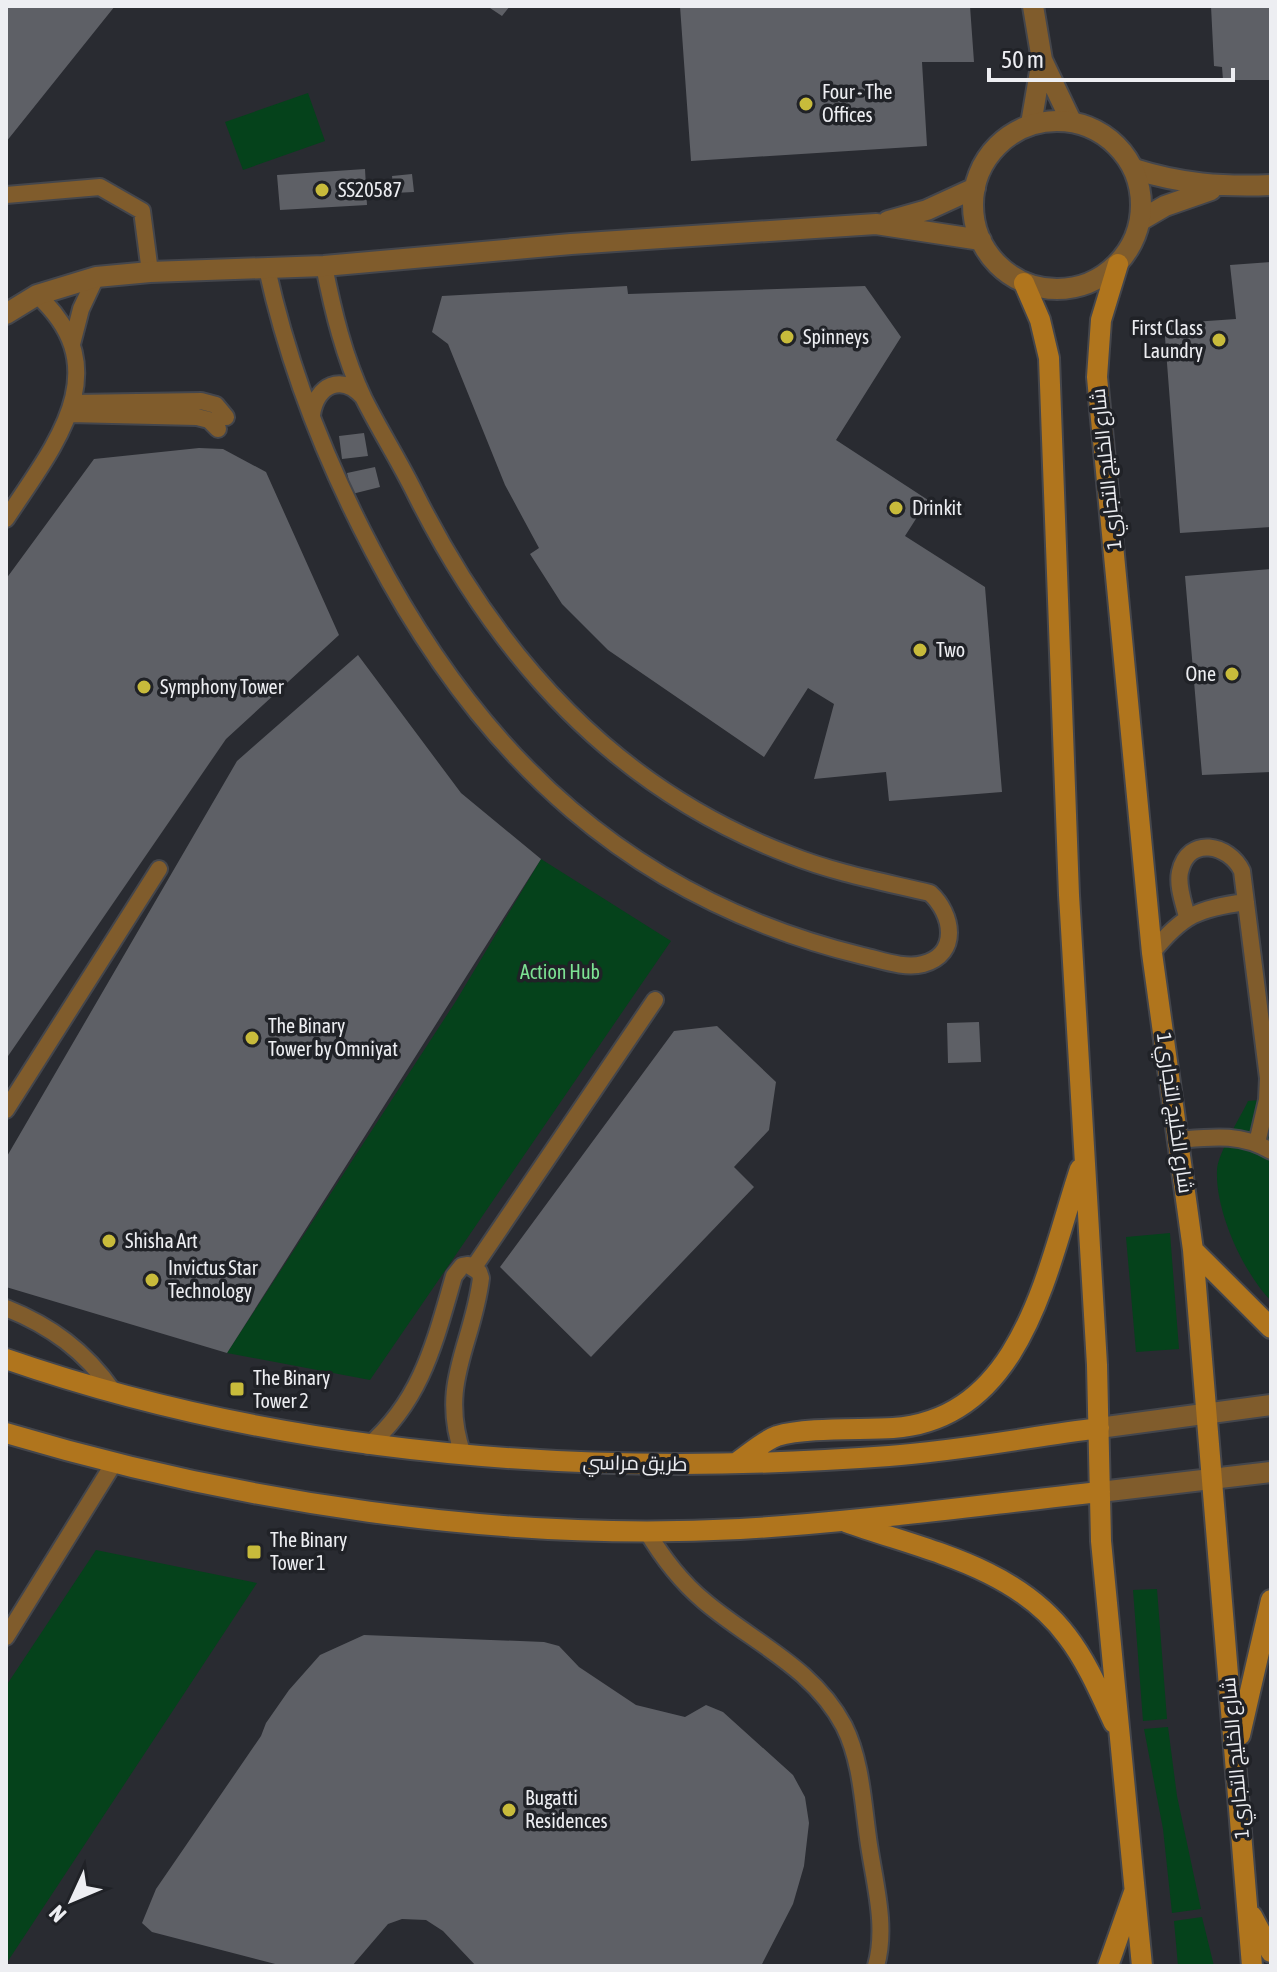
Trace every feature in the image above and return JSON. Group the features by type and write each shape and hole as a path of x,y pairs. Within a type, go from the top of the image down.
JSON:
{"main road":[{"name":"شارع الخليج التجاري 1","path":"1118,264 1101,320 1097,377 1152,953 1193,1250 1252,1966"},
{"path":"1024,283 1040,320 1049,358 1069,895 1099,1428 1101,1541 1142,1966"},
{"path":"736,1463 776,1436 897,1427 940,1416 982,1390 1005,1366 1031,1316 1083,1158"},
{"path":"1193,1250 1271,1328"},
{"name":"طريق مراسي","path":"6,1359 113,1391 215,1416 368,1446 556,1462 736,1463 891,1456 1099,1428"},
{"path":"6,1433 114,1463 285,1498 554,1528 646,1530 843,1521 1100,1492"},
{"path":"843,1521 1012,1583 1066,1633 1084,1660 1121,1737"},
{"path":"1235,1754 1271,1600"},
{"path":"1108,1966 1136,1884"},
{"path":"1248,1908 1271,1952"}],"street":[{"path":"1033,6 1042,60 1071,121"},
{"path":"1031,124 1042,60"},
{"path":"1071,121 1109,137 1134,169 1140,188 1141,220 1131,248 1103,277 1074,287 1044,289 1024,283 992,258 974,221 975,188 984,162 997,146 1031,124 1071,121"},
{"path":"1134,169 1190,184 1219,187 1271,185"},
{"path":"1141,220 1191,195 1219,187"},
{"path":"6,314 37,295 96,277 324,266 571,244 876,224 927,210 975,188"},
{"path":"876,224 981,240"},
{"name":"طريق مراسي","path":"1099,1428 1271,1405"},
{"path":"1100,1492 1271,1472"}],"lane":[{"path":"6,195 100,187 142,211 150,272"},
{"path":"267,269 293,367 348,504 422,641 464,700 511,755 563,804 636,859 682,887 746,919 815,944 904,965 922,964 938,956 949,941 950,923 944,906 930,893 791,856 742,834 650,780 568,711 522,663 466,588 364,398 340,333 324,266"},
{"path":"72,344 81,309 96,277"},
{"path":"6,519 50,453 72,408 77,373 72,344 58,317 37,295"},
{"path":"312,415 314,399 324,388 339,383 354,387 364,398"},
{"path":"72,408 197,417 222,423"},
{"path":"1178,1140 1229,1136 1264,1147 1268,1078 1242,871 1236,858 1225,849 1210,846 1197,850 1185,860 1180,873 1187,917"},
{"path":"6,1110 159,869"},
{"path":"1152,953 1171,929 1187,917 1205,908 1246,902"},
{"path":"474,1267 655,1000"},
{"path":"368,1446 398,1417 428,1362 454,1276 462,1266 474,1267 479,1272 481,1284 456,1370 453,1421 463,1455"},
{"path":"6,1308 62,1337 82,1353 113,1391"},
{"path":"428,1362 456,1370"},
{"path":"6,1637 114,1463"},
{"path":"646,1530 680,1579 702,1600 805,1675 827,1699 844,1727 856,1758 882,1935 876,1966"}],"green space":[{"path":"308,93 325,141 243,170 225,122"},
{"name":"Action Hub","path":"541,859 671,941 370,1380 227,1353 456,1001"},
{"path":"1271,1099 1271,1301 1250,1274 1233,1240 1221,1204 1217,1170 1225,1145 1248,1101"},
{"path":"1170,1233 1179,1349 1136,1352 1126,1237"},
{"path":"96,1550 257,1583 6,1964 6,1686"},
{"path":"1157,1589 1167,1719 1143,1721 1133,1590"},
{"path":"1168,1727 1177,1796 1201,1909 1172,1913 1163,1829 1144,1729"},
{"path":"1202,1917 1214,1966 1178,1966 1174,1921"}],"building":[{"path":"6,6 115,6 6,142"},
{"path":"487,6 510,6 502,16"},
{"name":"Four - The Offices","path":"680,6 970,6 974,62 922,62 927,146 691,161"},
{"path":"1211,6 1271,6 1271,80 1223,80 1222,67 1214,66"},
{"name":"SS20587","path":"365,169 367,205 280,210 277,175"},
{"path":"412,174 414,192 394,193 392,176"},
{"path":"1271,262 1271,527 1180,533 1164,324 1236,319 1230,265"},
{"path":"627,286 628,294 865,286 901,337 836,440 928,500 905,536 985,587 1002,792 889,801 886,772 814,779 834,704 808,688 764,757 608,650 562,604 530,554 539,548 505,485 448,344 432,332 442,296"},
{"path":"364,433 368,456 342,459 339,436"},
{"name":"Symphony Tower","path":"199,448 223,449 266,472 339,635 226,739 6,1059 6,579 94,459"},
{"path":"375,467 380,487 352,494 347,473"},
{"name":"One","path":"1271,569 1271,772 1202,775 1185,576"},
{"name":"The Binary Tower by Omniyat","path":"358,655 461,793 541,859 227,1353 6,1287 6,1158 237,761"},
{"path":"979,1022 981,1062 948,1063 947,1023"},
{"path":"717,1026 776,1082 769,1130 734,1167 754,1187 591,1357 500,1267 674,1031"},
{"name":"Bugatti Residences","path":"364,1635 544,1642 559,1646 579,1667 636,1705 685,1717 706,1705 723,1712 793,1775 805,1797 809,1823 804,1866 793,1904 761,1966 476,1966 443,1931 426,1920 402,1919 388,1924 352,1966 283,1966 152,1932 142,1923 156,1889 289,1690 320,1655"}],"place":[{"name":"Four - The Offices","path":"806,104"},
{"name":"SS20587","path":"322,190"},
{"name":"Spinneys","path":"787,337"},
{"name":"First Class Laundry","path":"1219,340"},
{"name":"Drinkit","path":"896,508"},
{"name":"Two","path":"920,650"},
{"name":"One","path":"1232,674"},
{"name":"Symphony Tower","path":"144,687"},
{"name":"The Binary Tower by Omniyat","path":"252,1038"},
{"name":"Shisha Art","path":"109,1241"},
{"name":"Invictus Star Technology","path":"152,1280"},
{"name":"The Binary Tower 2","path":"237,1389"},
{"name":"The Binary Tower 1","path":"254,1552"},
{"name":"Bugatti Residences","path":"509,1810"}]}
